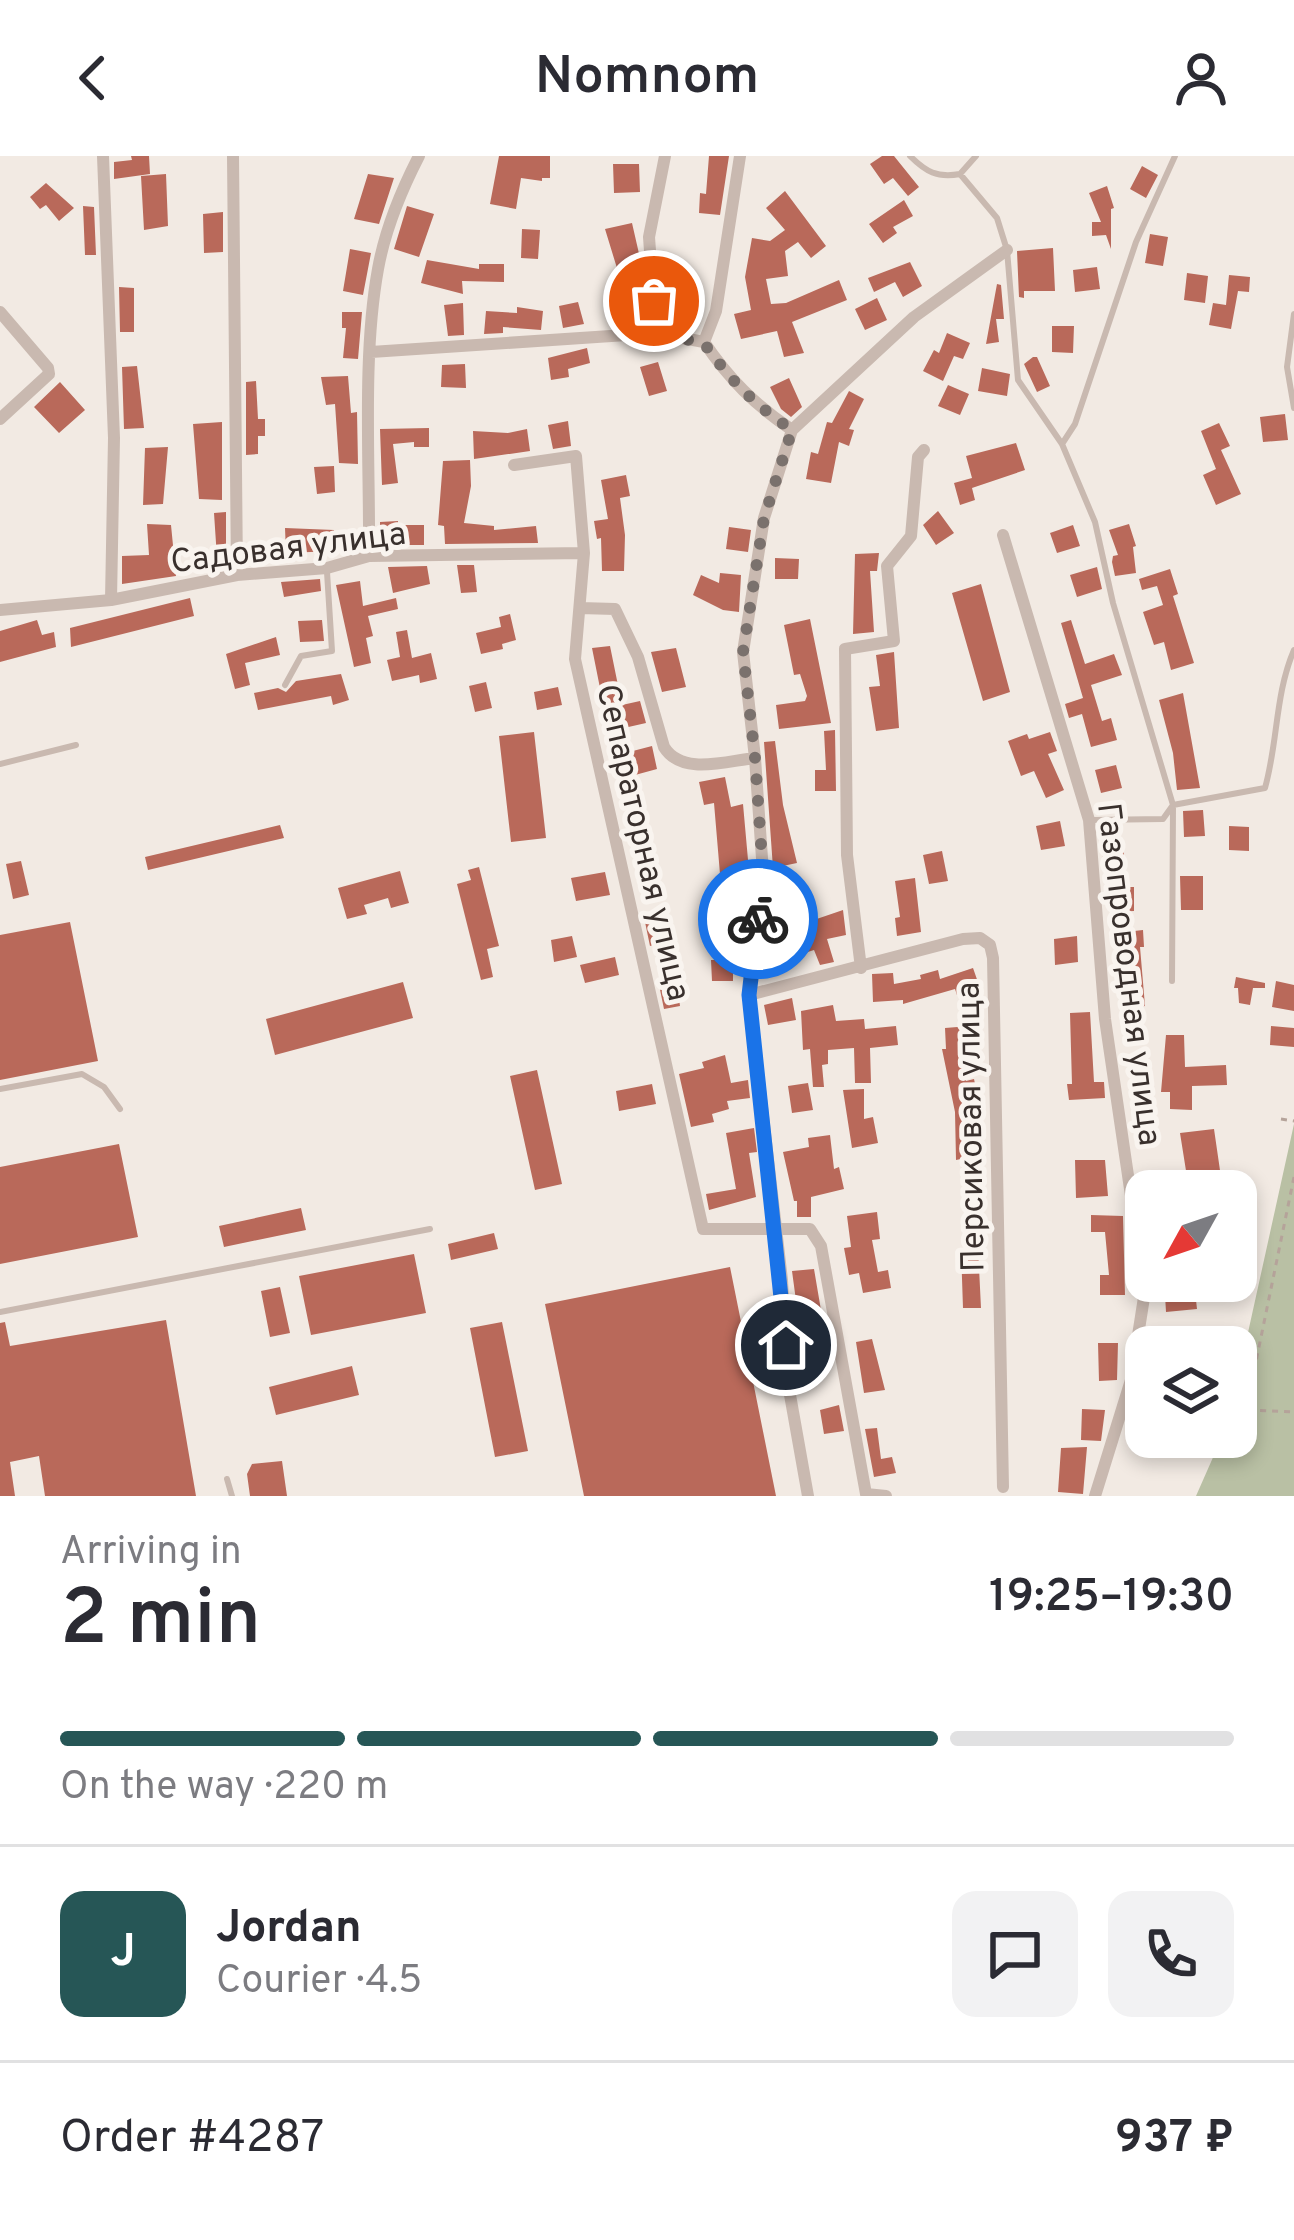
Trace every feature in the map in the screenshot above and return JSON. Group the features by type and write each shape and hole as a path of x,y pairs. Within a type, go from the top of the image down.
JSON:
{"street":[{"path":"103,156 114,438 111,600"},
{"path":"233,156 237,575"},
{"path":"369,556 371,352 378,268 400,195 419,156"},
{"path":"656,333 649,237 665,156"},
{"path":"704,343 716,310 740,156"},
{"path":"808,1496 788,1378 782,1280 749,995 764,887 743,652 764,518 792,430 914,317 1006,250"},
{"path":"0,312 49,374 0,418"},
{"path":"371,352 656,333 704,343 756,406 792,430"},
{"path":"861,968 847,855 845,649 893,640 886,566 911,536 918,457 925,450"},
{"name":"Сепараторная улица","path":"514,465 577,456 584,553 575,658 703,1229 774,1228"},
{"name":"Газопроводная улица","path":"1003,535 1089,820 1105,1019 1145,1291 1131,1380 1095,1496"},
{"name":"Садовая улица","path":"0,610 111,600 237,575 327,568 369,556 584,553"},
{"path":"580,608 615,609 638,657 664,747 672,759 685,765 755,758"},
{"name":"Персиковая улица","path":"749,995 963,939 980,938 990,945 1003,1487"},
{"path":"774,1228 810,1229 821,1246 865,1495 886,1496"}],"lane":[{"path":"910,156 926,171 943,177 959,174 976,156"},
{"path":"1062,444 1075,424 1136,242 1175,156"},
{"path":"959,174 997,218 1006,250 1018,380 1062,444 1095,522 1113,603 1173,805 1172,981"},
{"path":"1294,314 1287,367 1294,408"},
{"path":"285,685 301,656 332,651 327,568"},
{"path":"1089,820 1163,819 1173,805 1265,788 1277,745 1279,699 1293,653"},
{"path":"0,764 76,745"},
{"path":"0,1089 82,1074 104,1087 120,1109"},
{"path":"0,1312 430,1229"},
{"path":"227,1479 232,1496"}],"path":[{"path":"1281,1119 1294,1120"},
{"path":"1294,1177 1246,1410 1294,1412"}],"green space":[{"path":"1294,1124 1294,1496 1196,1496 1213,1458 1257,1458 1257,1326 1249,1326"}],"building":[{"path":"131,156 149,156 150,174 114,179 114,162 132,160"},
{"path":"499,156 550,156 550,178 521,178 516,209 490,204"},
{"path":"709,156 729,156 720,215 699,213 700,193 706,194"},
{"path":"882,156 894,156 919,187 908,196 893,178 884,184 870,164"},
{"path":"613,164 639,164 640,192 614,193"},
{"path":"1142,166 1158,175 1146,198 1130,189"},
{"path":"166,174 168,226 144,230 141,176"},
{"path":"368,174 394,178 379,224 354,219"},
{"path":"46,183 74,208 59,221 46,205 40,209 30,197"},
{"path":"1107,186 1114,208 1111,249 1106,235 1092,236 1092,222 1101,222 1089,193"},
{"path":"785,191 826,246 811,258 798,242 785,251 788,276 766,279 771,304 786,303 839,280 847,300 792,322 804,353 784,357 777,331 741,339 734,314 751,310 745,277 752,238 770,241 785,230 766,208"},
{"path":"904,200 913,216 893,227 897,233 883,243 869,224"},
{"path":"83,206 94,207 96,255 85,255"},
{"path":"407,206 434,214 419,257 394,249"},
{"path":"223,212 223,252 204,253 203,214"},
{"path":"632,223 645,323 624,325 623,307 619,308 613,294 624,291 605,229"},
{"path":"522,229 540,230 538,259 521,258"},
{"path":"1150,234 1168,237 1163,266 1145,263"},
{"path":"1053,248 1055,291 1024,291 1024,298 1019,297 1017,251"},
{"path":"350,249 371,253 363,295 343,291"},
{"path":"427,260 479,269 479,264 504,264 504,282 462,281 463,294 421,283"},
{"path":"910,262 922,286 903,297 895,282 874,292 868,278"},
{"path":"1097,267 1100,289 1075,292 1073,270"},
{"path":"1187,273 1208,276 1205,303 1184,300"},
{"path":"1229,275 1250,277 1249,292 1238,291 1231,329 1209,325 1213,303 1226,305"},
{"path":"997,284 1001,285 1004,319 996,319 999,342 986,344"},
{"path":"119,287 134,288 134,332 120,332"},
{"path":"877,298 887,320 865,330 855,309"},
{"path":"578,302 584,324 563,328 559,306"},
{"path":"463,303 464,335 448,336 444,305"},
{"path":"517,307 543,311 541,330 503,327 503,333 484,334 486,311 517,313"},
{"path":"342,312 362,312 358,359 343,358 346,328 342,328"},
{"path":"1052,326 1074,326 1073,353 1052,352"},
{"path":"947,333 970,343 963,359 954,356 943,381 923,371 934,350 939,353"},
{"path":"587,348 590,363 568,369 569,377 551,380 548,358"},
{"path":"1033,357 1050,386 1037,392 1024,364"},
{"path":"658,362 667,391 649,396 640,367"},
{"path":"465,364 466,388 441,387 442,365"},
{"path":"137,366 144,428 124,429 122,367"},
{"path":"982,368 1010,374 1007,396 978,391"},
{"path":"348,376 351,413 357,412 358,464 339,463 335,404 326,405 321,377"},
{"path":"789,378 802,407 791,417 781,409 770,387"},
{"path":"256,381 258,419 265,419 265,436 258,436 258,454 246,455 246,382"},
{"path":"60,382 85,410 59,433 34,407"},
{"path":"948,385 969,394 960,415 938,406"},
{"path":"849,391 864,399 849,429 854,430 849,446 839,442 831,483 806,479 811,452 818,454 827,422 832,423"},
{"path":"1285,414 1288,440 1263,442 1260,417"},
{"path":"568,421 571,446 553,449 548,425"},
{"path":"222,422 222,500 199,499 193,424"},
{"path":"1219,423 1230,446 1221,450 1241,494 1216,505 1203,475 1216,469 1201,431"},
{"path":"429,428 429,447 414,447 414,442 393,444 398,483 382,485 380,429"},
{"path":"527,429 530,451 474,459 473,431"},
{"path":"1016,443 1025,470 972,488 975,500 960,505 954,483 972,478 966,456"},
{"path":"168,447 163,504 143,505 145,448"},
{"path":"470,460 464,523 494,526 494,530 536,526 538,543 445,544 444,526 438,525 443,461"},
{"path":"334,466 335,492 317,494 314,467"},
{"path":"626,475 630,496 620,498 624,571 602,571 601,538 597,539 594,521 608,519 601,480"},
{"path":"938,511 954,533 936,545 923,525"},
{"path":"226,512 226,558 217,558 214,513"},
{"path":"398,521 398,525 424,525 424,545 380,545 380,522"},
{"path":"147,524 171,525 176,576 122,584 122,556 149,555"},
{"path":"1129,524 1136,546 1136,573 1115,576 1112,562 1118,555 1109,530"},
{"path":"1073,525 1080,546 1057,553 1050,533"},
{"path":"729,527 751,530 748,552 726,549"},
{"path":"285,528 334,530 335,551 286,553"},
{"path":"879,553 877,571 870,571 874,632 853,634 855,554"},
{"path":"775,558 799,559 798,579 775,579"},
{"path":"457,565 474,565 477,592 461,593"},
{"path":"427,566 430,584 393,593 388,567"},
{"path":"1097,567 1102,589 1077,597 1070,575"},
{"path":"1170,569 1178,594 1173,596 1194,663 1171,670 1164,642 1154,645 1143,612 1163,605 1157,586 1142,590 1139,579"},
{"path":"720,573 741,575 739,612 723,610 693,595 701,575 719,583"},
{"path":"320,579 321,591 284,597 281,582"},
{"path":"360,581 363,606 396,598 398,609 368,616 373,636 366,638 371,663 354,667 336,585"},
{"path":"981,584 1010,692 983,701 952,593"},
{"path":"190,598 194,616 71,647 70,628"},
{"path":"510,614 516,640 481,654 476,633 501,627 499,617"},
{"path":"810,619 831,723 779,729 776,705 805,701 807,696 800,674 794,675 784,625"},
{"path":"37,620 42,635 54,632 56,647 0,662 0,631"},
{"path":"322,620 324,641 300,642 298,621"},
{"path":"1071,620 1085,664 1114,654 1122,675 1091,685 1102,721 1111,718 1117,740 1091,747 1082,714 1069,718 1065,704 1083,698 1061,623"},
{"path":"407,630 412,658 431,653 437,679 420,683 419,675 392,681 387,660 400,657 396,632"},
{"path":"276,637 280,655 245,663 250,685 235,689 226,654"},
{"path":"610,646 622,705 640,701 646,723 624,728 626,733 610,738 592,648"},
{"path":"676,648 686,687 662,692 651,652"},
{"path":"894,652 899,728 876,731 869,687 880,686 876,655"},
{"path":"341,674 349,700 333,705 331,696 258,710 254,693 278,688 286,692 296,681"},
{"path":"486,682 492,708 475,712 469,686"},
{"path":"558,687 562,705 537,710 534,692"},
{"path":"1183,693 1200,788 1177,790 1159,700"},
{"path":"835,730 836,791 815,791 815,770 826,770 824,731"},
{"path":"534,732 546,838 511,842 499,736"},
{"path":"1050,732 1057,751 1048,754 1064,790 1046,798 1034,771 1021,776 1008,741"},
{"path":"775,741 797,863 773,868 764,742"},
{"path":"652,746 657,769 635,775 629,752"},
{"path":"1116,765 1122,788 1101,793 1095,770"},
{"path":"725,777 731,807 743,804 749,871 720,874 714,803 704,805 699,782"},
{"path":"1203,810 1205,836 1184,837 1183,811"},
{"path":"1060,821 1065,846 1041,850 1036,826"},
{"path":"280,825 284,838 148,870 145,857"},
{"path":"1229,826 1249,827 1249,851 1229,850"},
{"path":"1123,845 1125,868 1104,870 1102,846"},
{"path":"942,851 948,881 929,884 923,855"},
{"path":"21,861 29,895 13,899 6,864"},
{"path":"479,867 499,946 487,949 493,977 481,980 457,884 471,880 468,870"},
{"path":"400,871 409,903 391,908 388,898 364,905 367,914 347,919 338,888"},
{"path":"605,872 610,895 576,901 571,878"},
{"path":"1180,876 1203,876 1203,910 1181,910"},
{"path":"915,878 921,932 897,936 895,918 900,917 895,881"},
{"path":"1110,887 1134,887 1134,911 1112,912"},
{"path":"745,892 743,936 723,947 733,957 733,981 712,981 711,960 718,960 726,924 726,894"},
{"path":"843,910 846,935 827,939 834,962 820,965 814,950 786,959 781,937 805,932 802,924"},
{"path":"663,916 669,940 650,946 645,922"},
{"path":"70,922 98,1061 0,1080 0,935"},
{"path":"1143,930 1145,1006 1124,1010 1121,963 1126,962 1125,932"},
{"path":"572,936 577,957 554,962 551,940"},
{"path":"1077,936 1078,962 1055,965 1054,939"},
{"path":"615,957 619,975 585,983 580,965"},
{"path":"973,968 980,988 957,995 955,989 903,1004 903,1000 873,1002 872,974 893,973 894,984 938,970 940,979"},
{"path":"676,977 680,1006 664,1009 658,980"},
{"path":"1236,977 1265,983 1265,988 1253,988 1250,1005 1239,1003"},
{"path":"1276,981 1294,985 1294,1011 1272,1007"},
{"path":"403,982 413,1018 275,1055 266,1019"},
{"path":"792,998 796,1020 768,1025 764,1005"},
{"path":"833,1005 836,1021 864,1019 865,1029 896,1026 898,1045 870,1048 871,1083 855,1083 854,1048 828,1050 828,1064 822,1065 824,1087 813,1087 810,1049 803,1050 801,1011"},
{"path":"1090,1012 1094,1082 1104,1082 1105,1098 1069,1100 1070,1013"},
{"path":"970,1026 971,1045 964,1045 966,1081 974,1079 979,1103 974,1138 982,1185 963,1187 942,1049 946,1049 945,1028"},
{"path":"1271,1026 1294,1028 1294,1047 1270,1045"},
{"path":"1166,1035 1184,1035 1185,1067 1226,1065 1227,1085 1192,1086 1192,1110 1170,1109 1170,1092 1161,1092"},
{"path":"725,1055 731,1083 748,1080 750,1098 727,1101 729,1109 712,1114 714,1122 691,1127 679,1074 704,1068 702,1062"},
{"path":"537,1070 562,1184 535,1190 510,1076"},
{"path":"808,1083 813,1110 792,1113 788,1086"},
{"path":"652,1084 656,1104 619,1111 616,1091"},
{"path":"864,1089 864,1119 873,1117 878,1143 852,1148 843,1090"},
{"path":"754,1128 757,1152 749,1153 756,1197 709,1210 706,1194 736,1189 726,1133"},
{"path":"1214,1129 1220,1170 1186,1170 1180,1133"},
{"path":"830,1135 834,1169 839,1167 844,1189 811,1197 811,1217 797,1217 783,1152 809,1147 808,1138"},
{"path":"119,1144 138,1237 0,1264 0,1167"},
{"path":"1075,1160 1105,1160 1108,1196 1076,1198"},
{"path":"301,1208 306,1230 224,1247 219,1226"},
{"path":"877,1212 880,1239 872,1240 878,1272 888,1270 891,1288 863,1293 859,1273 849,1275 844,1248 851,1247 847,1216"},
{"path":"1091,1215 1123,1216 1125,1295 1100,1295 1100,1275 1109,1275 1105,1232 1091,1232"},
{"path":"494,1233 498,1249 451,1260 448,1244"},
{"path":"978,1247 981,1308 963,1308 961,1249"},
{"path":"414,1254 426,1313 311,1335 299,1276"},
{"path":"730,1267 776,1496 584,1496 545,1304"},
{"path":"814,1269 823,1322 799,1323 792,1271"},
{"path":"280,1287 290,1333 270,1337 261,1291"},
{"path":"1165,1302 1196,1302 1197,1309 1166,1312"},
{"path":"166,1320 196,1496 45,1496 39,1456 10,1462 15,1496 0,1496 0,1323 5,1322 10,1346"},
{"path":"502,1322 528,1451 495,1457 470,1328"},
{"path":"872,1339 885,1390 864,1393 856,1342"},
{"path":"1098,1343 1118,1343 1117,1380 1099,1381"},
{"path":"352,1366 359,1395 276,1415 269,1387"},
{"path":"839,1405 844,1431 824,1434 820,1410"},
{"path":"1082,1409 1105,1410 1101,1441 1081,1440"},
{"path":"877,1428 881,1459 892,1457 896,1473 874,1477 865,1429"},
{"path":"1087,1447 1083,1494 1058,1492 1061,1448"},
{"path":"282,1461 287,1496 250,1496 247,1474 252,1464"}],"way so far":[{"path":"654,301 656,333 704,343 756,406 792,430 764,518 743,652 764,887 758,919"}],"route":[{"path":"758,919 749,995 786,1345"}]}
